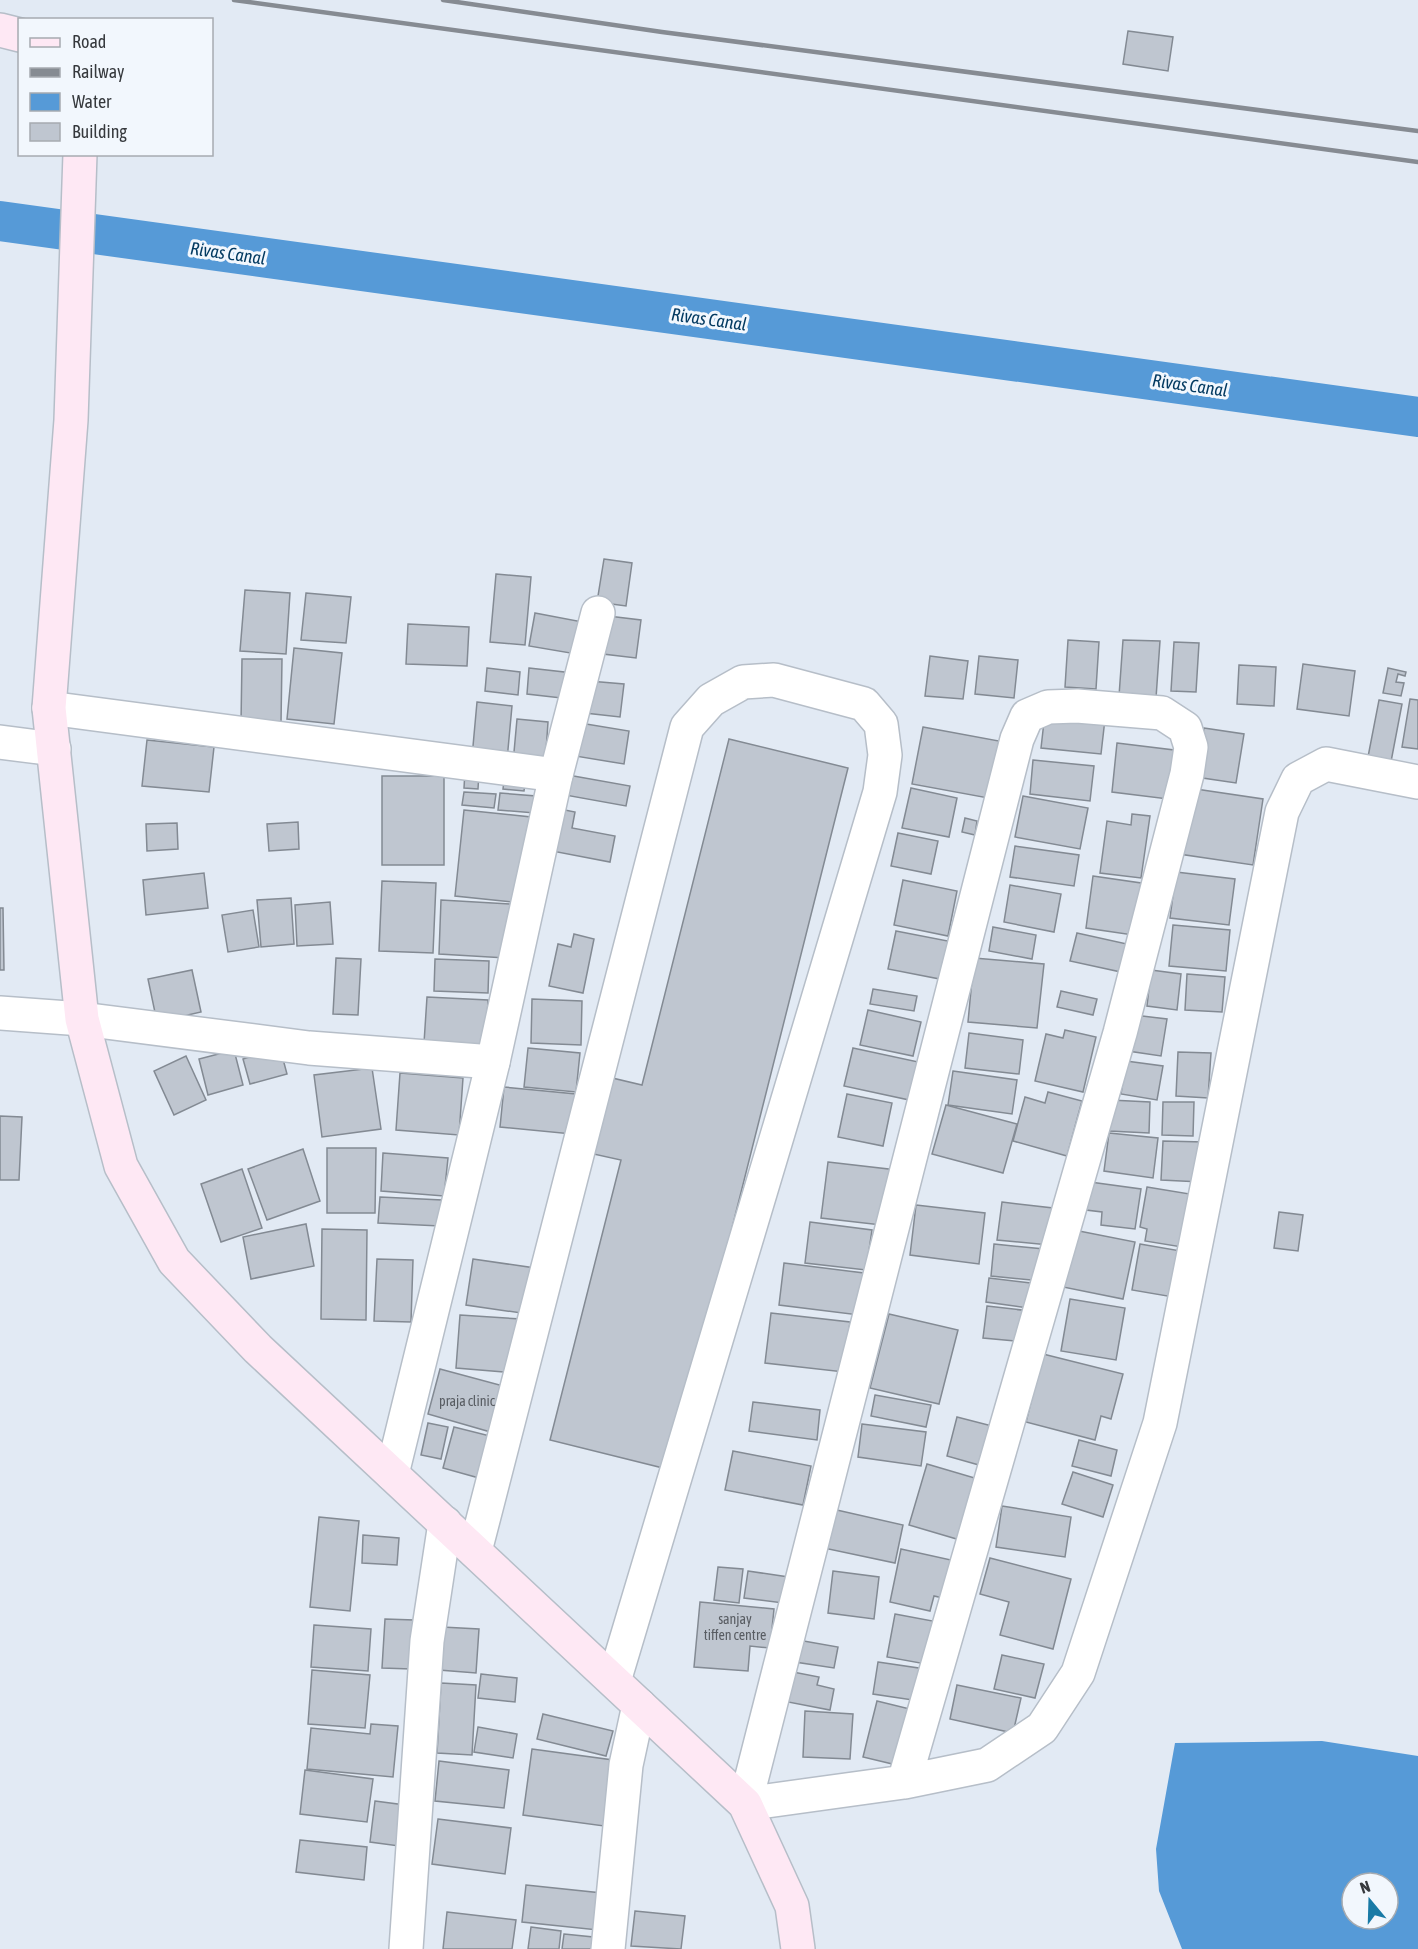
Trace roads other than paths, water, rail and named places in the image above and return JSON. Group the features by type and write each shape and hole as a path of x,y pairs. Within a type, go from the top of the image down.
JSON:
{"street":[{"path":"0,30 18,34"},
{"path":"80,156 71,420 49,708 82,1019 122,1166 174,1261 258,1349 745,1804 792,1906 798,1949"},
{"path":"392,1474 493,1062 556,775 597,613"},
{"path":"475,1551 687,727 711,700 743,682 774,680 864,704 881,724 885,755 880,792 614,1681"},
{"path":"745,1804 1017,739 1027,716 1048,707 1077,705 1162,713 1185,728 1191,747 1187,774 1119,1033 904,1782"},
{"path":"49,708 556,775"},
{"path":"0,742 54,749"},
{"path":"745,1804 904,1782 987,1765 1041,1728 1078,1673 1160,1423 1282,812 1298,779 1326,764 1418,782"},
{"path":"0,1013 82,1019 309,1048 493,1062"},
{"path":"406,1949 427,1641 445,1523"},
{"path":"608,1949 627,1765 639,1705"}],"water":[{"path":"1322,1741 1418,1756 1418,1949 1182,1949 1159,1891 1156,1849 1175,1743"}],"waterway":[{"name":"Rivas Canal","path":"0,221 1418,417"}],"railway":[{"path":"234,0 1418,162"},
{"path":"443,0 662,32 1418,131"}]}
